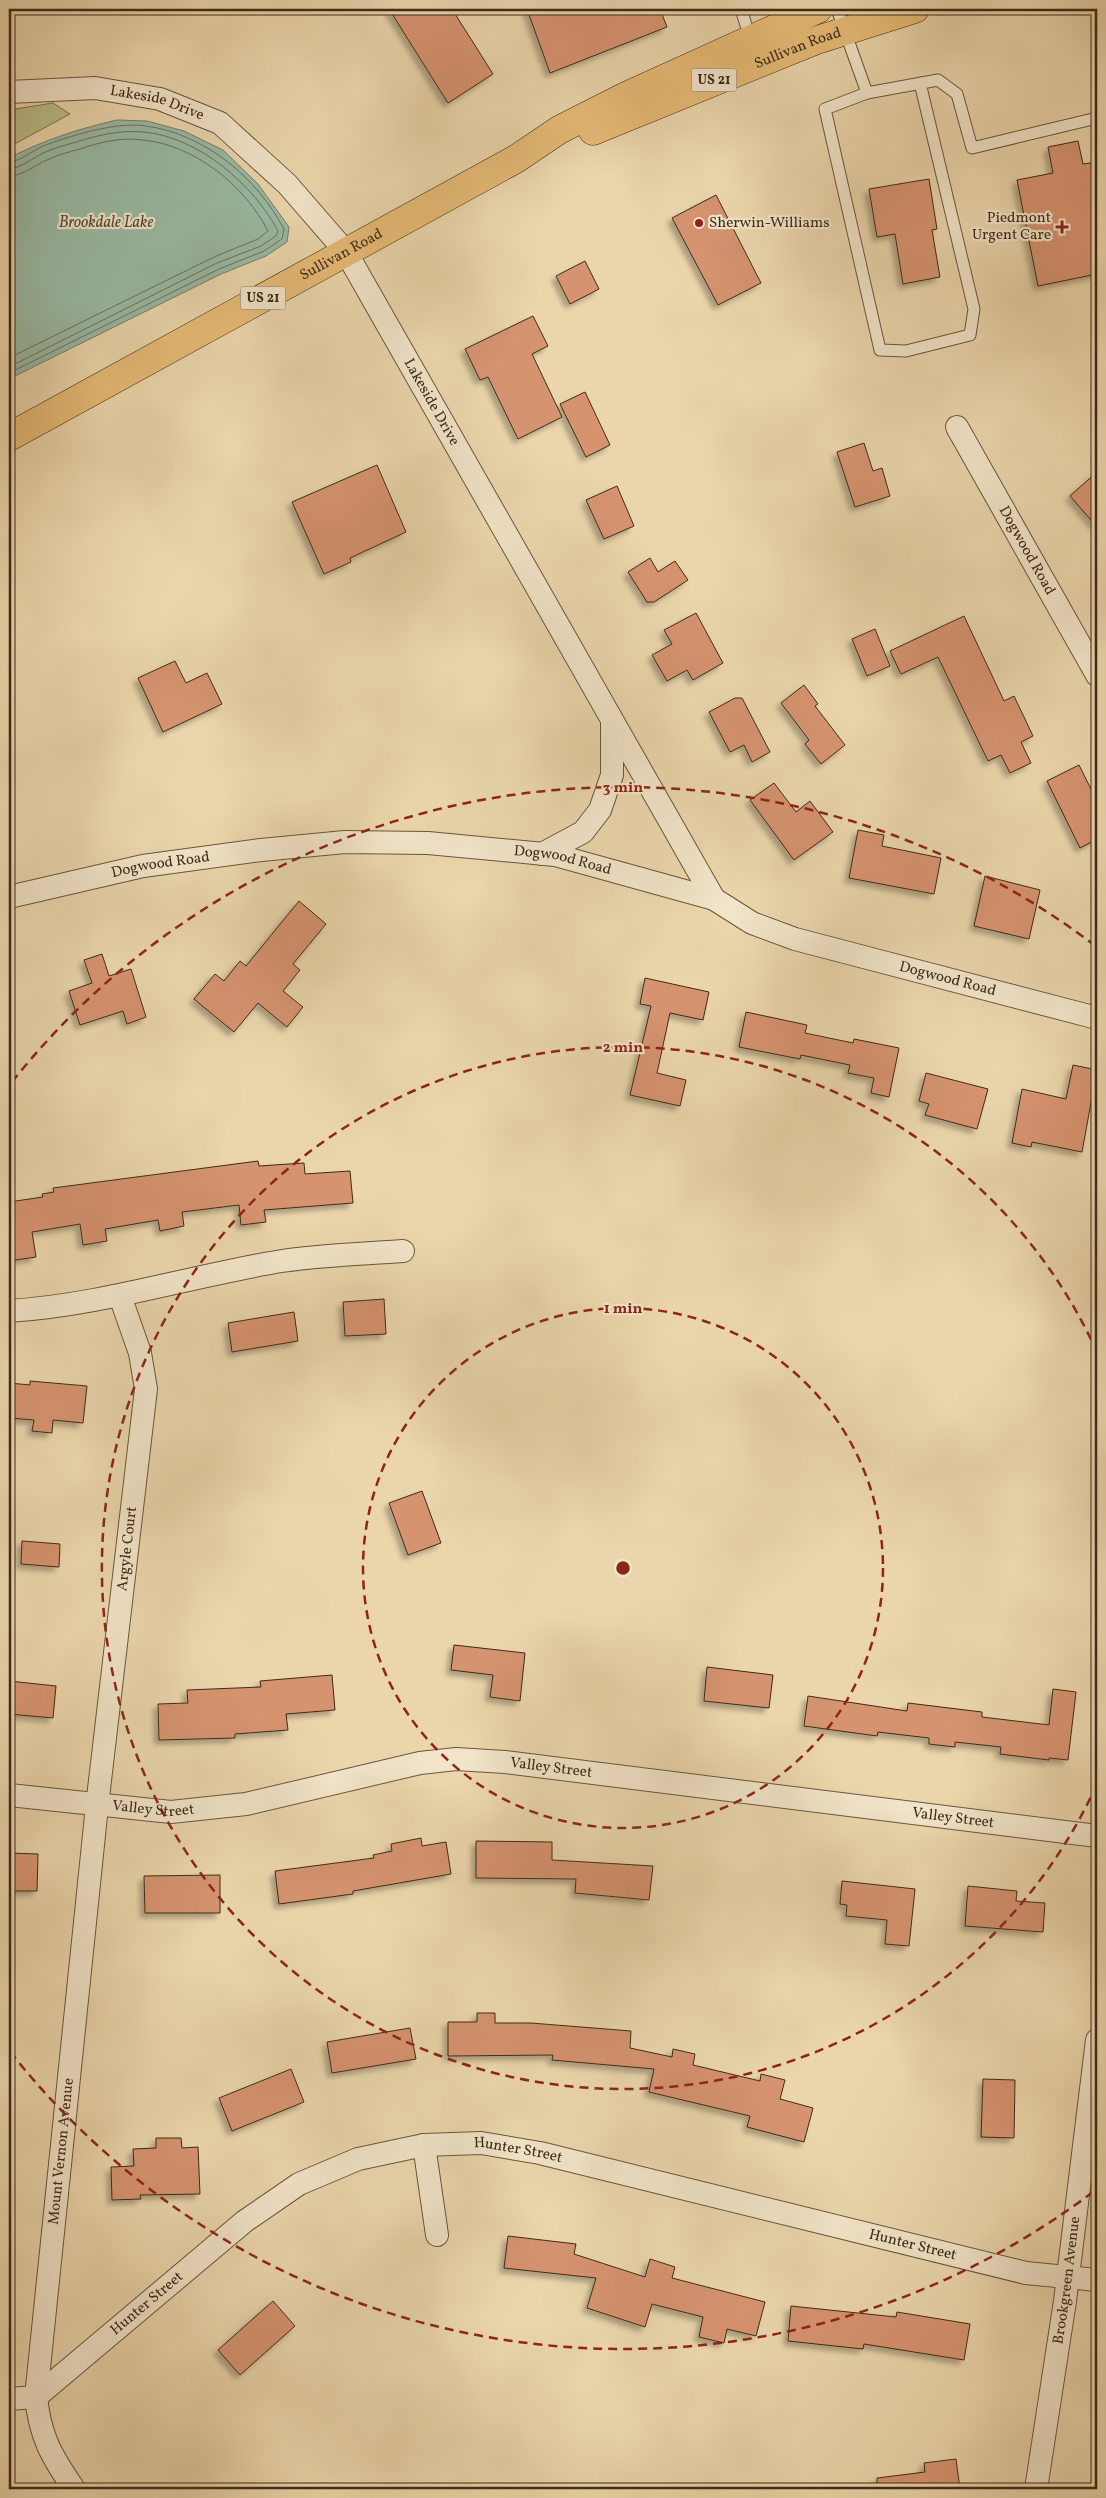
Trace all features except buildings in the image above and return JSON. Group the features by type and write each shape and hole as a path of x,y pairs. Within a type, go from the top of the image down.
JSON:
{"main road":[{"name":"Sullivan Road","path":"9,437 516,159 541,141 574,122 750,38 818,9"},
{"name":"Sullivan Road","path":"516,159 565,143 712,81 841,20 915,9"}],"street":[{"name":"Lakeside Drive","path":"9,92 95,88 160,99 220,123 287,184 346,252 714,899"},
{"name":"Dogwood Road","path":"957,427 1097,675"},
{"path":"542,854 583,832 600,810 612,775 612,720"},
{"name":"Dogwood Road","path":"9,896 143,866 261,850 344,842 428,843 555,855 714,899 752,923 795,939 1097,1018"},
{"path":"9,1311 41,1309 120,1296 283,1261 403,1251"},
{"name":"Argyle Court","path":"97,1806 146,1389 140,1353 120,1296"},
{"name":"Valley Street","path":"9,1795 97,1806 172,1812 246,1804 420,1762 456,1759 504,1762 1097,1836"},
{"name":"Mount Vernon Avenue","path":"74,2489 56,2462 39,2426 36,2397 97,1806"},
{"name":"Brookgreen Avenue","path":"1036,2489 1068,2276 1097,2040"},
{"name":"Hunter Street","path":"36,2397 245,2221 299,2184 358,2159 424,2145 481,2144 540,2153 1026,2273 1097,2280"},
{"path":"424,2145 436,2235"},
{"path":"9,2399 36,2397"}],"lane":[{"path":"741,9 750,38"},
{"path":"841,20 867,93"},
{"path":"920,83 974,309 970,334 906,351 880,350 825,109 867,93 920,83 938,80 957,94 972,148 1097,118"}],"shaded area":[{"path":"53,103 70,114 9,147 9,110"}],"water":[{"name":"Brookdale Lake","path":"117,120 147,121 184,131 223,150 258,184 289,227 287,242 266,256 221,274 9,379 9,158 62,136"}],"place":[{"name":"Sherwin-Williams","path":"699,223"},
{"name":"Piedmont Urgent Care","path":"1062,227"}]}
